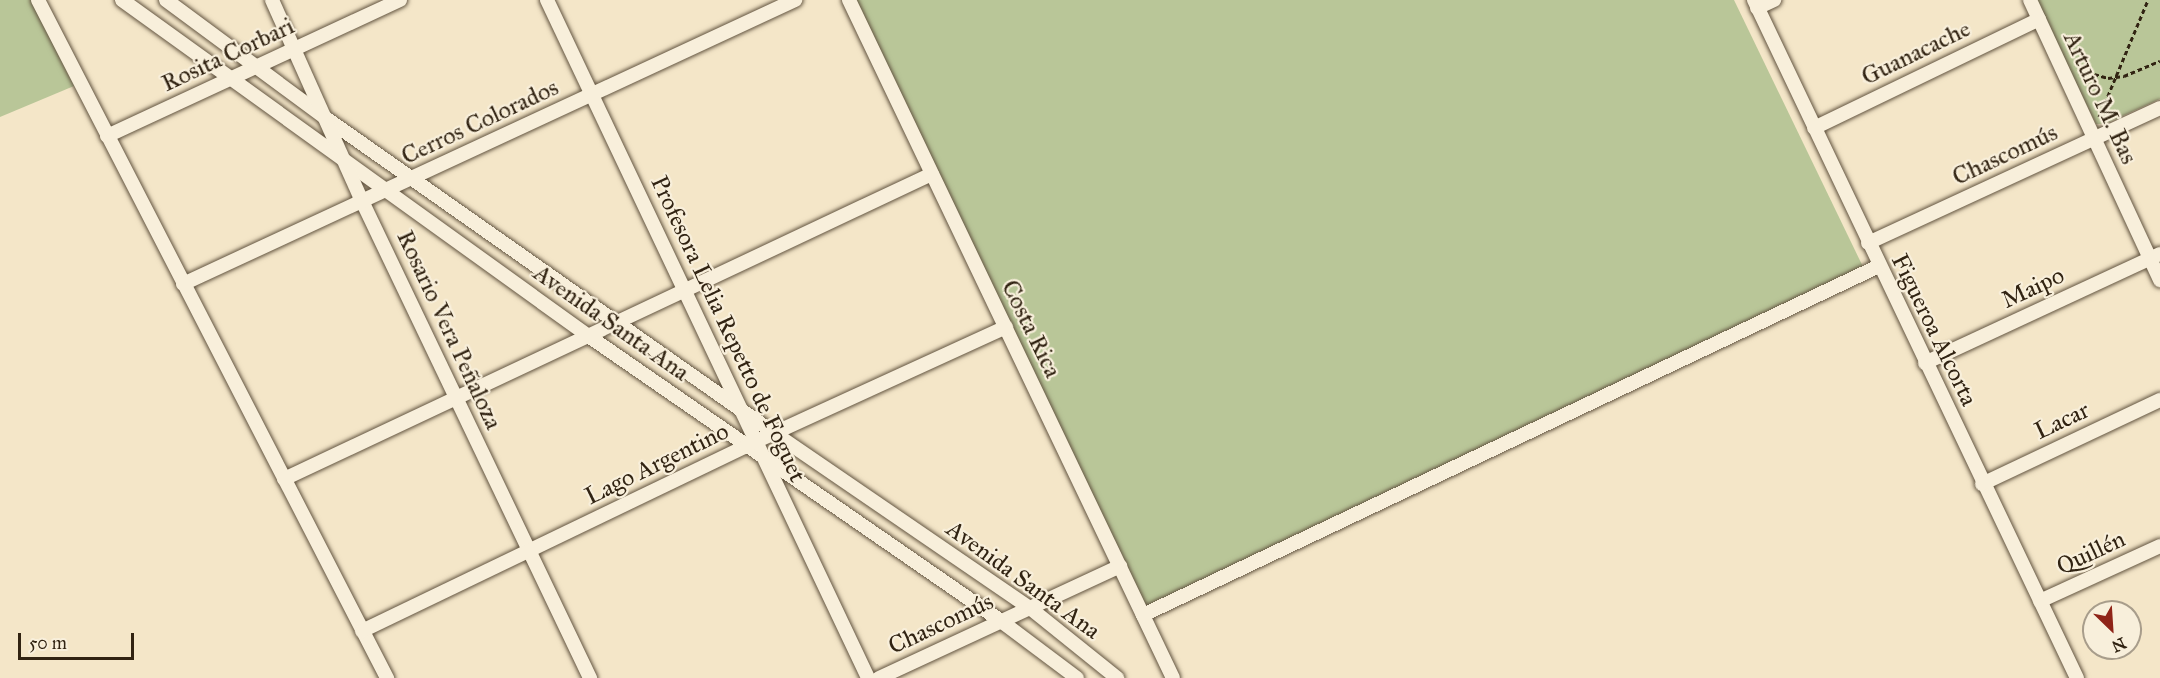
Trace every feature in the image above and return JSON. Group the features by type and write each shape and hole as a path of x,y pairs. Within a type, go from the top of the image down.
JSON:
{"street":[{"path":"38,0 387,678"},
{"name":"Avenida Santa Ana","path":"122,0 229,80 587,335 751,444"},
{"name":"Avenida Santa Ana","path":"166,0 327,119 774,433 1030,608 1117,678"},
{"name":"Rosario Vera Peñaloza","path":"272,0 362,201 590,678"},
{"name":"Rosita Corbari","path":"107,136 400,0"},
{"name":"Profesora Lelia Repetto de Foguet","path":"547,0 740,409 751,444 763,457 868,678"},
{"name":"Cerros Colorados","path":"183,284 795,0"},
{"name":"Costa Rica","path":"849,0 1173,678"},
{"path":"1756,4 1774,0"},
{"name":"Arturo M. Bas","path":"2030,0 2093,139 2155,256 2160,280"},
{"name":"Figueroa Alcorta","path":"1756,4 1982,483 2077,678"},
{"name":"Guanacache","path":"1814,128 2039,19"},
{"name":"Chascomús","path":"1868,243 2160,108"},
{"path":"284,479 932,174"},
{"name":"Maipo","path":"1925,363 2155,256"},
{"path":"1143,615 1879,266"},
{"name":"Lago Argentino","path":"362,631 774,433 1005,327"},
{"name":"Lacar","path":"1982,483 2160,400"},
{"name":"Avenida Santa Ana","path":"763,457 1001,621 1077,678"},
{"name":"Quillén","path":"2040,601 2160,546"},
{"name":"Chascomús","path":"879,678 1119,566"}],"path":[{"path":"2096,124 2148,0"},
{"path":"2071,56 2087,72 2114,77 2160,61"}],"green space":[{"path":"0,0 31,0 74,86 0,117"},
{"path":"856,0 1734,0 1866,273 1145,608"},
{"path":"2036,0 2160,0 2160,99 2105,124 2096,124"}]}
